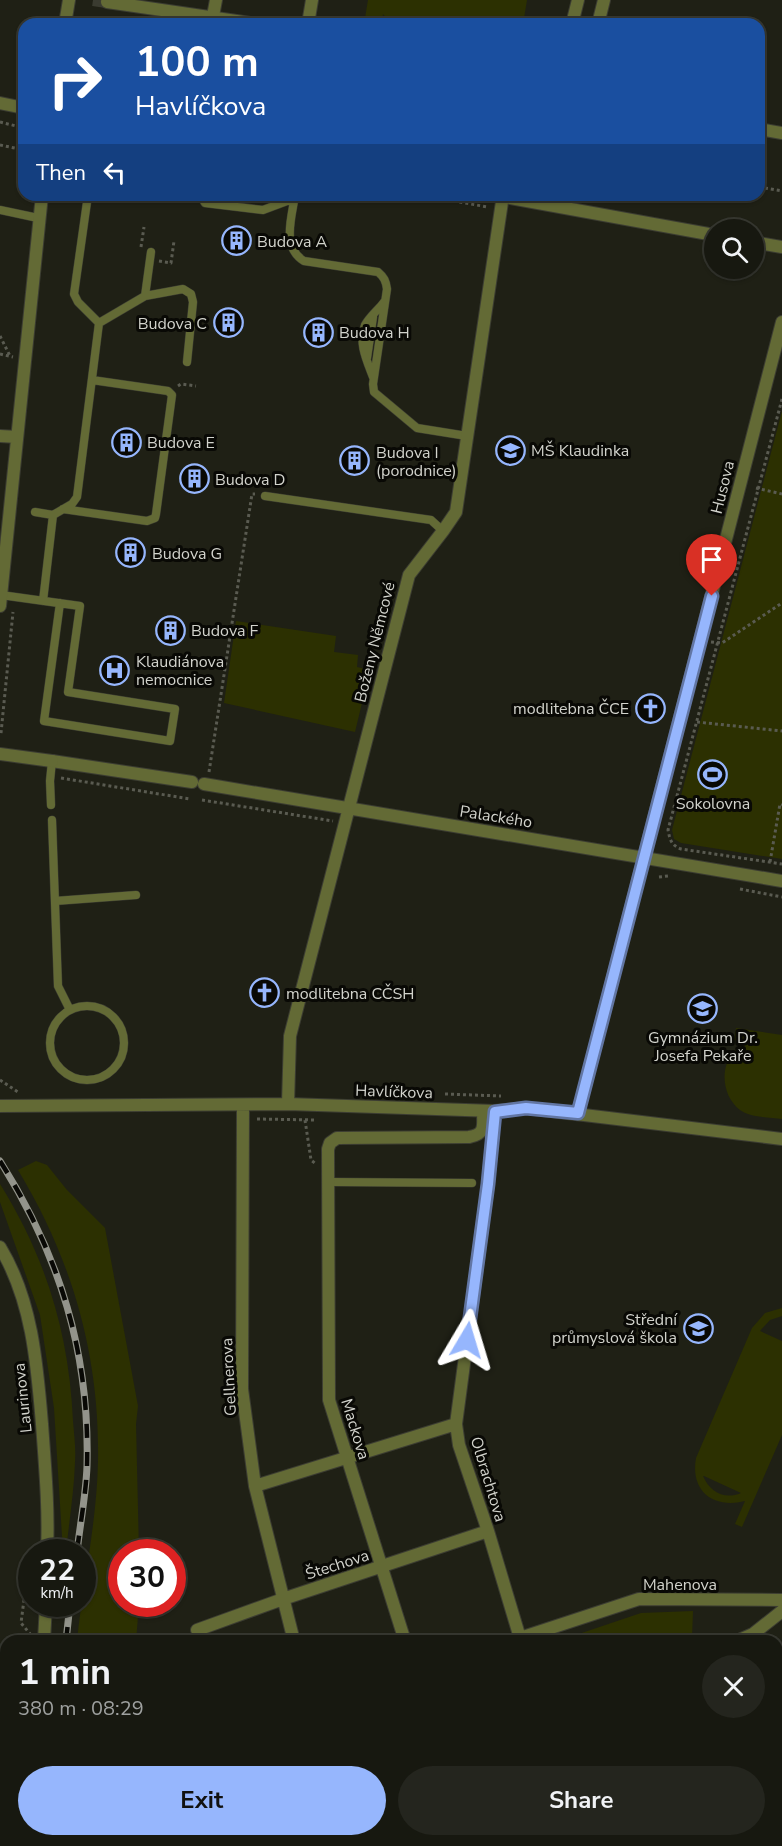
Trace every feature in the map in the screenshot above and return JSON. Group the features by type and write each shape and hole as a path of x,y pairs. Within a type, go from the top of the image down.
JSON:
{"street":[{"path":"66,18 69,0"},
{"path":"213,16 216,0"},
{"path":"309,18 312,0"},
{"path":"574,18 579,0"},
{"path":"600,18 604,0"},
{"path":"107,2 224,18"},
{"path":"0,103 18,107"},
{"path":"765,130 782,133"},
{"path":"0,599 41,201"},
{"name":"Boženy Němcové","path":"288,1104 290,1036 408,575 456,512 499,201"},
{"path":"527,201 704,233"},
{"path":"764,244 782,247"},
{"name":"Husova","path":"578,1113 782,322"},
{"path":"0,436 17,437"},
{"name":"Palackého","path":"0,754 202,780 348,809 782,881"},
{"name":"Havlíčkova","path":"1,1104 288,1104 489,1111 526,1108 782,1140"},
{"name":"Gellnerova","path":"243,1105 242,1389 255,1486 292,1635"},
{"name":"Mackova","path":"403,1635 329,1401 330,1182 328,1149 330,1143 337,1138 469,1137 478,1135 483,1129 489,1111"},
{"name":"Olbrachtova","path":"489,1111 488,1184 456,1424 459,1445 488,1531 515,1635"},
{"name":"Laurinova","path":"0,1247 15,1273 29,1317 38,1380 44,1453 47,1539"},
{"path":"255,1486 456,1424"},
{"name":"Štechova","path":"197,1630 488,1531"},
{"name":"Mahenova","path":"531,1635 639,1599 782,1600"},
{"path":"751,1635 782,1611"},
{"path":"40,1635 43,1617"}],"lane":[{"path":"87,201 74,294 78,303 99,323"},
{"path":"204,201 263,210 284,201"},
{"path":"294,201 290,241 297,258 378,272 386,282 387,289 373,378 374,392 417,428 467,436"},
{"path":"0,210 38,218"},
{"path":"145,296 150,256"},
{"path":"99,323 145,296 183,289 191,294 193,302 187,362"},
{"path":"373,378 362,347 365,325 385,301"},
{"path":"35,513 53,515 72,504 77,497 99,323"},
{"path":"63,509 147,521 155,518 172,398 170,393 92,380"},
{"path":"265,496 431,520 443,531"},
{"path":"43,601 53,515"},
{"path":"0,599 14,597 60,603 80,606 68,692 175,709 170,741 44,721 60,603"},
{"path":"51,805 52,761"},
{"path":"52,820 58,986 70,1010"},
{"path":"55,901 136,895"},
{"path":"82,1006 94,1006 105,1010 115,1018 121,1028 124,1040 123,1052 118,1063 110,1072 99,1078 81,1079 64,1072 56,1063 51,1051 51,1039 57,1022 70,1010 82,1006"},
{"path":"330,1182 472,1183"}],"path":[{"path":"2,122 18,126"},
{"path":"0,145 18,149"},
{"path":"765,188 782,191"},
{"path":"150,256 171,263 174,241"},
{"path":"0,336 10,356"},
{"path":"170,393 181,384 196,386"},
{"path":"782,399 668,830 673,846 681,849 782,864"},
{"path":"740,484 782,494"},
{"path":"202,780 252,494 265,496"},
{"path":"1,733 14,597"},
{"path":"701,640 722,643 782,603"},
{"path":"697,722 782,731"},
{"path":"51,776 190,799"},
{"path":"770,862 780,804 782,805"},
{"path":"304,1120 311,1160 320,1166 329,1167"},
{"path":"22,1617 21,1623 34,1635"}],"green space":[{"path":"368,0 527,0 524,18 386,18 383,14 383,18 365,18"},
{"path":"782,411 782,859 681,843 674,839 672,830"},
{"path":"236,621 336,636 334,652 358,655 357,667 370,670 355,732 224,703"},
{"path":"736,1028 782,1035 782,1119 744,1113 729,1097 725,1081 726,1065 735,1050 746,1042 734,1040"},
{"path":"36,1161 47,1165 67,1190 105,1228 138,1406 136,1424 139,1539 108,1539 108,1617 138,1617 136,1635 78,1635 80,1617 96,1617 96,1539 91,1539 98,1461 94,1384 88,1346 68,1274 37,1204 18,1170"},
{"path":"0,1184 42,1268 60,1327 71,1389 75,1441 73,1496 68,1539 62,1539 54,1408 40,1315 0,1202"},
{"path":"782,1308 782,1316 770,1320 760,1331 782,1341 782,1435 742,1527 735,1524 745,1501 723,1502 707,1495 697,1480 696,1458 752,1328 765,1313","holes":["703,1476 741,1493 729,1496 718,1493"]},
{"path":"693,1611 692,1635 576,1635 641,1613"}],"tunnel":[{"path":"93,0 107,2"}],"railway":[{"path":"0,1161 21,1197 55,1270 77,1345 87,1425 87,1466 79,1539"},
{"path":"67,1635 69,1617"}],"place":[{"name":"Budova A","path":"236,241"},
{"name":"Budova C","path":"228,323"},
{"name":"Budova H","path":"318,332"},
{"name":"Budova E","path":"126,442"},
{"name":"MŠ Klaudinka","path":"510,450"},
{"name":"Budova I (porodnice)","path":"355,461"},
{"name":"Budova D","path":"194,479"},
{"name":"Budova G","path":"131,553"},
{"name":"Budova F","path":"170,630"},
{"name":"Klaudiánova nemocnice","path":"115,670"},
{"name":"modlitebna ČCE","path":"650,708"},
{"name":"Sokolovna","path":"713,775"},
{"name":"modlitebna CČSH","path":"265,993"},
{"name":"Gymnázium Dr. Josefa Pekaře","path":"703,1009"},
{"name":"Střední průmyslová škola","path":"698,1328"}],"route":[{"path":"467,1340 488,1184 495,1112 526,1108 578,1113 712,596"}]}
